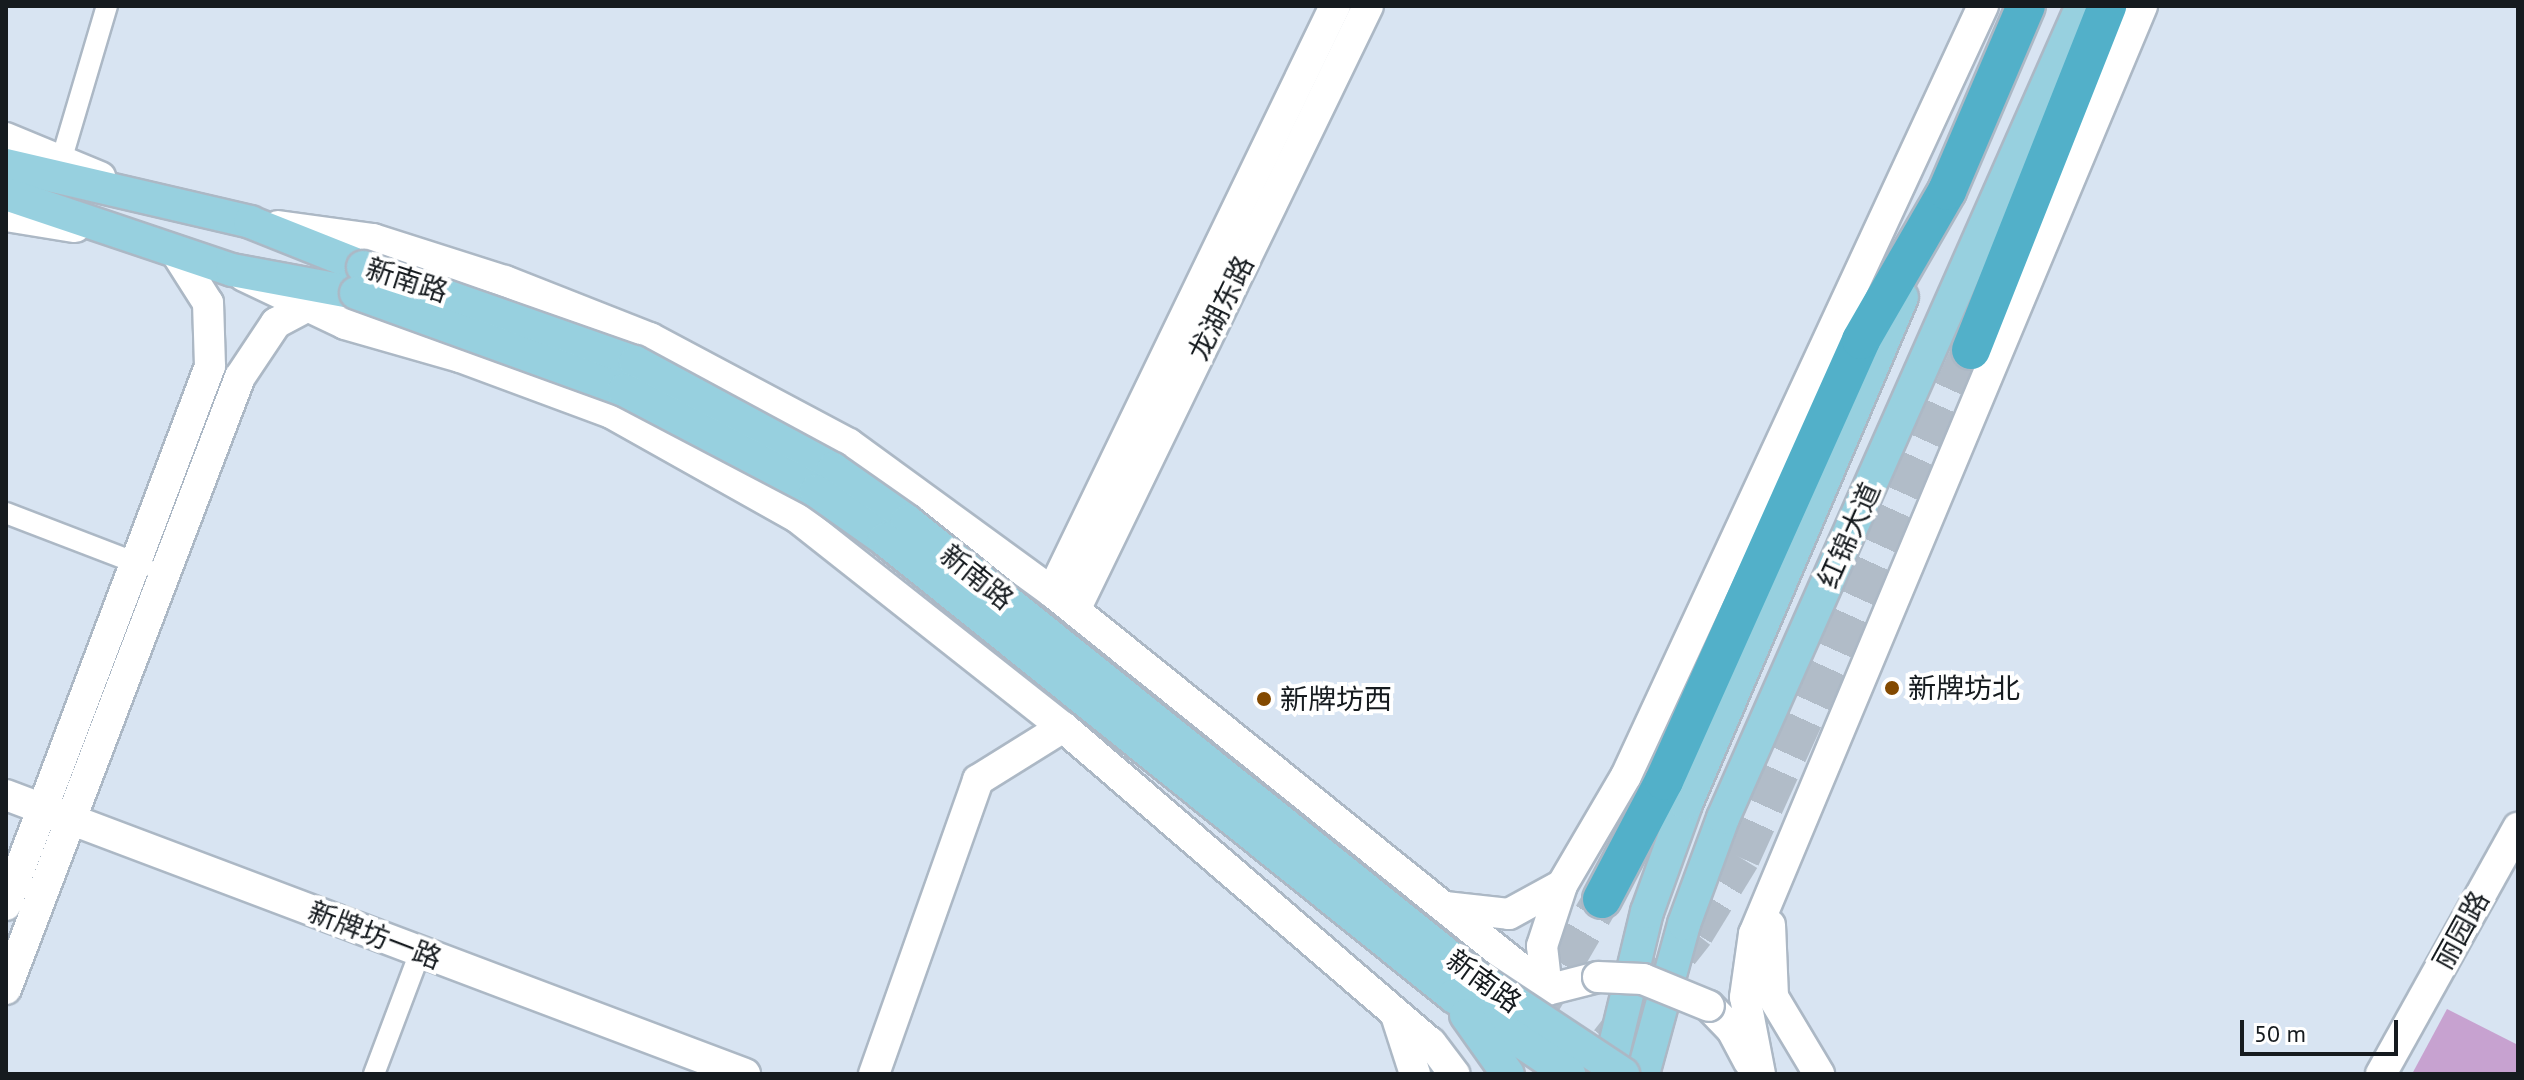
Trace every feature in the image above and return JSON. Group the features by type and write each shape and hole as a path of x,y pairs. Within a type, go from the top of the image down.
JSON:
{"highway":[{"name":"红锦大道","path":"1602,899 1664,781 1861,340 1947,191 2026,6"},
{"path":"1971,350 2107,6"}],"main road":[{"name":"红锦大道","path":"1643,1074 1684,924 1723,818 2082,6"},
{"name":"新南路","path":"6,165 127,189 250,222 360,280 624,390 816,491 884,539 1453,996 1569,1074"},
{"name":"红锦大道","path":"1608,1074 1647,912 1686,804 1947,191"},
{"name":"新南路","path":"6,194 110,232 232,270 360,280 635,362 833,469 907,521 1469,972 1623,1074"},
{"path":"1453,996 1508,1074"}],"street":[{"path":"61,161 107,6"},
{"name":"龙湖东路","path":"1064,601 1335,6"},
{"name":"龙湖东路","path":"1064,601 1368,6"},
{"path":"1547,990 1542,946 1562,885 1626,776 1983,6"},
{"path":"1758,1074 1745,997 1754,934 2142,6"},
{"name":"新南路","path":"6,138 127,189"},
{"name":"新南路","path":"6,216 110,232"},
{"name":"新南路","path":"250,222 373,239 650,338 849,444 1064,601 1547,990"},
{"path":"6,905 210,366 208,303 175,251"},
{"name":"新南路","path":"232,270 304,308 611,413 710,463 862,563 1063,727 1393,1010 1431,1043 1454,1074"},
{"path":"6,989 247,363 276,323 304,308"},
{"path":"6,513 166,575"},
{"path":"874,1074 978,780 1063,727"},
{"path":"6,783 40,772 63,754"},
{"path":"92,767 111,818 136,843"},
{"name":"新牌坊一路","path":"6,795 745,1074"},
{"name":"丽园路","path":"2381,1074 2518,828"},
{"path":"1782,861 1769,935 1773,997 1819,1074"},
{"path":"1443,907 1509,914 1562,885"},
{"path":"374,1074 420,952"},
{"path":"1472,1074 1503,1020 1547,990 1598,977 1643,979 1709,1006 1732,1030 1758,1074"},
{"path":"1393,1010 1415,1074"}],"shaded area":[{"path":"2447,1009 2518,1045 2518,1074 2412,1074"}],"tunnel":[{"path":"1609,1042 1695,933 1741,858 1971,350"},
{"path":"1535,1014 1602,899"}],"place":[{"name":"新牌坊北","path":"1892,688"},
{"name":"新牌坊西","path":"1264,699"}]}
